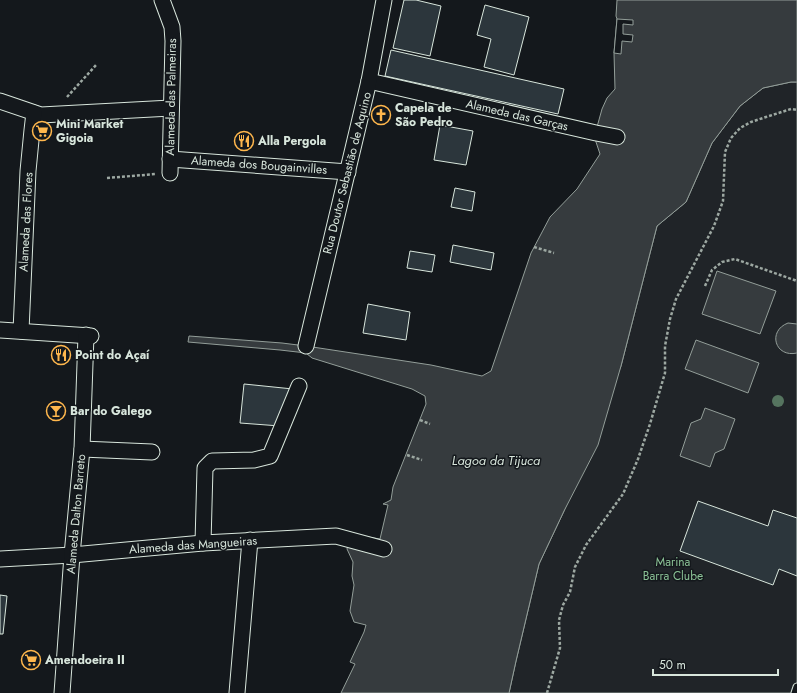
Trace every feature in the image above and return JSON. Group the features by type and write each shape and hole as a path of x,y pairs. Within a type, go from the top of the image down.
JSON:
{"street":[{"name":"Alameda das Palmeiras","path":"162,0 172,27 173,41 170,166"},
{"name":"Rua Doutor Sebastião de Aquino","path":"306,346 369,81 384,0"},
{"name":"Alameda das Garças","path":"369,81 596,134 617,137"},
{"path":"0,101 41,115 171,108"},
{"name":"Alameda das Flores","path":"21,331 28,171 34,113"},
{"name":"Alameda dos Bougainvilles","path":"170,166 348,172"},
{"path":"0,330 21,331"},
{"name":"Alameda Dalton Barreto","path":"21,331 88,335 82,449 72,555 62,693"},
{"path":"203,542 204,468 212,461 254,460 270,456 299,386"},
{"path":"82,449 152,452"},
{"name":"Alameda das Mangueiras","path":"0,559 72,555 203,542 336,536 384,549"},
{"path":"236,693 250,540"}],"lane":[{"path":"795,693 797,687"}],"path":[{"path":"50,115 97,64"},
{"path":"547,693 560,648 559,620 563,605 570,592 575,567 586,545 623,494 638,459 650,424 665,373 665,346 670,319 676,300 714,226 723,201 726,152 731,138 740,128 751,122 791,109 797,110"},
{"path":"107,178 170,166"},
{"path":"534,247 554,253"},
{"path":"705,286 712,270 722,262 735,259 797,281"},
{"path":"420,420 430,424"},
{"path":"406,455 422,460"}],"green space":[{"name":"Marina Barra Clube","path":"797,82 797,693 509,693 539,564 564,511 621,366 657,226 686,202 712,143 740,106 763,88"}],"water":[{"name":"Lagoa da Tijuca","path":"617,0 797,0 797,82 763,88 740,106 712,143 686,202 657,226 621,366 598,445 539,564 509,693 341,693 355,664 350,662 366,625 354,622 350,611 354,585 352,576 353,562 347,549 350,534 380,539 388,505 383,504 391,500 393,487 426,404 425,396 412,389 312,358 306,353 188,342 189,336 306,346 431,365 482,376 491,371 531,253 550,217 577,189 600,154 595,139 597,127 607,98 615,89 614,53"},
{"path":"717,271 776,291 760,334 702,314"},
{"path":"788,323 797,324 797,353 783,352 776,343 777,332 781,327"},
{"path":"696,340 759,363 748,393 685,369"},
{"path":"705,408 735,419 724,449 715,453 710,467 680,456 691,423 701,419"}],"pier":[{"path":"617,19 633,20 633,25 623,24 623,34 633,35 632,42 622,41 621,54 614,53"}],"building":[{"path":"404,0 416,0 441,6 430,56 393,48"},
{"path":"485,5 529,17 514,75 484,67 491,39 477,35"},
{"path":"391,50 564,89 558,114 385,76"},
{"path":"440,125 473,131 466,165 434,160"},
{"path":"455,188 475,192 472,211 451,207"},
{"path":"453,245 494,253 491,270 450,262"},
{"path":"410,251 435,255 432,272 407,268"},
{"path":"368,304 410,312 406,340 363,333"},
{"path":"244,384 293,389 280,426 240,423"},
{"path":"698,501 768,526 773,510 797,518 797,576 779,569 773,585 680,551"},
{"path":"0,595 7,596 3,634 0,634"}],"place":[{"name":"Capela de São Pedro","path":"381,115"},
{"name":"Mini Market Gigoia","path":"42,131"},
{"name":"Alla Pergola","path":"244,141"},
{"name":"Point do Açaí","path":"61,355"},
{"name":"Bar do Galego","path":"56,411"},
{"name":"Amendoeira II","path":"31,660"}]}
